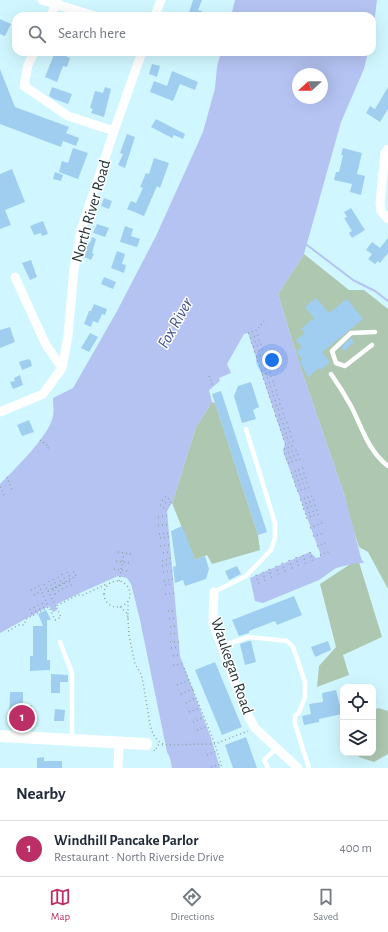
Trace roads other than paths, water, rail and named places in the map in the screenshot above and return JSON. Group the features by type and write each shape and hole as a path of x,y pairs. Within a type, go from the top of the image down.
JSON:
{"street":[{"path":"42,0 57,2 84,12"},
{"path":"156,12 161,0"},
{"path":"53,12 57,2"},
{"path":"32,56 28,65 24,86 68,116 114,131"},
{"name":"North River Road","path":"0,412 43,394 62,368 68,336 74,269 82,230 114,131 141,56"},
{"path":"388,149 385,153 380,203 381,211 388,219"},
{"path":"15,277 46,345 62,368"},
{"name":"Waukegan Road","path":"214,592 213,623 244,708 255,728 298,768"},
{"path":"0,736 146,744"},
{"path":"118,768 119,742"}],"lane":[{"path":"372,345 345,366 336,363 332,351 351,333 375,332"},
{"path":"331,374 350,405 369,444 381,460 388,466"},
{"path":"214,592 246,576 271,550 275,538 275,523 246,429"},
{"path":"221,646 249,637 287,641 293,647 305,682 305,697 299,712 295,716 295,724 309,768"},
{"path":"60,642 72,673 72,740"},
{"path":"268,768 264,760 277,748"}],"water":[{"path":"235,0 377,0 376,12 232,12"},
{"name":"Fox River","path":"220,56 367,56 364,69 341,122 304,254 278,294 298,360 345,497 361,558 364,563 356,563 336,568 319,580 263,603 255,601 250,578 310,552 316,558 320,557 320,553 284,454 283,450 285,444 248,333 244,334 227,364 231,373 219,378 220,381 209,390 212,402 196,427 172,503 167,511 180,656 211,738 220,768 172,768 167,752 140,620 131,584 127,578 118,576 55,605 57,610 53,612 49,606 0,633 0,484 31,452 45,433 53,416 53,398 73,388 116,313 156,236 203,132 215,88 217,67"}],"waterway":[{"path":"307,245 353,280 375,291 388,301"}],"place":[{"name":"Windhill Pancake Parlor","path":"22,718"}]}
